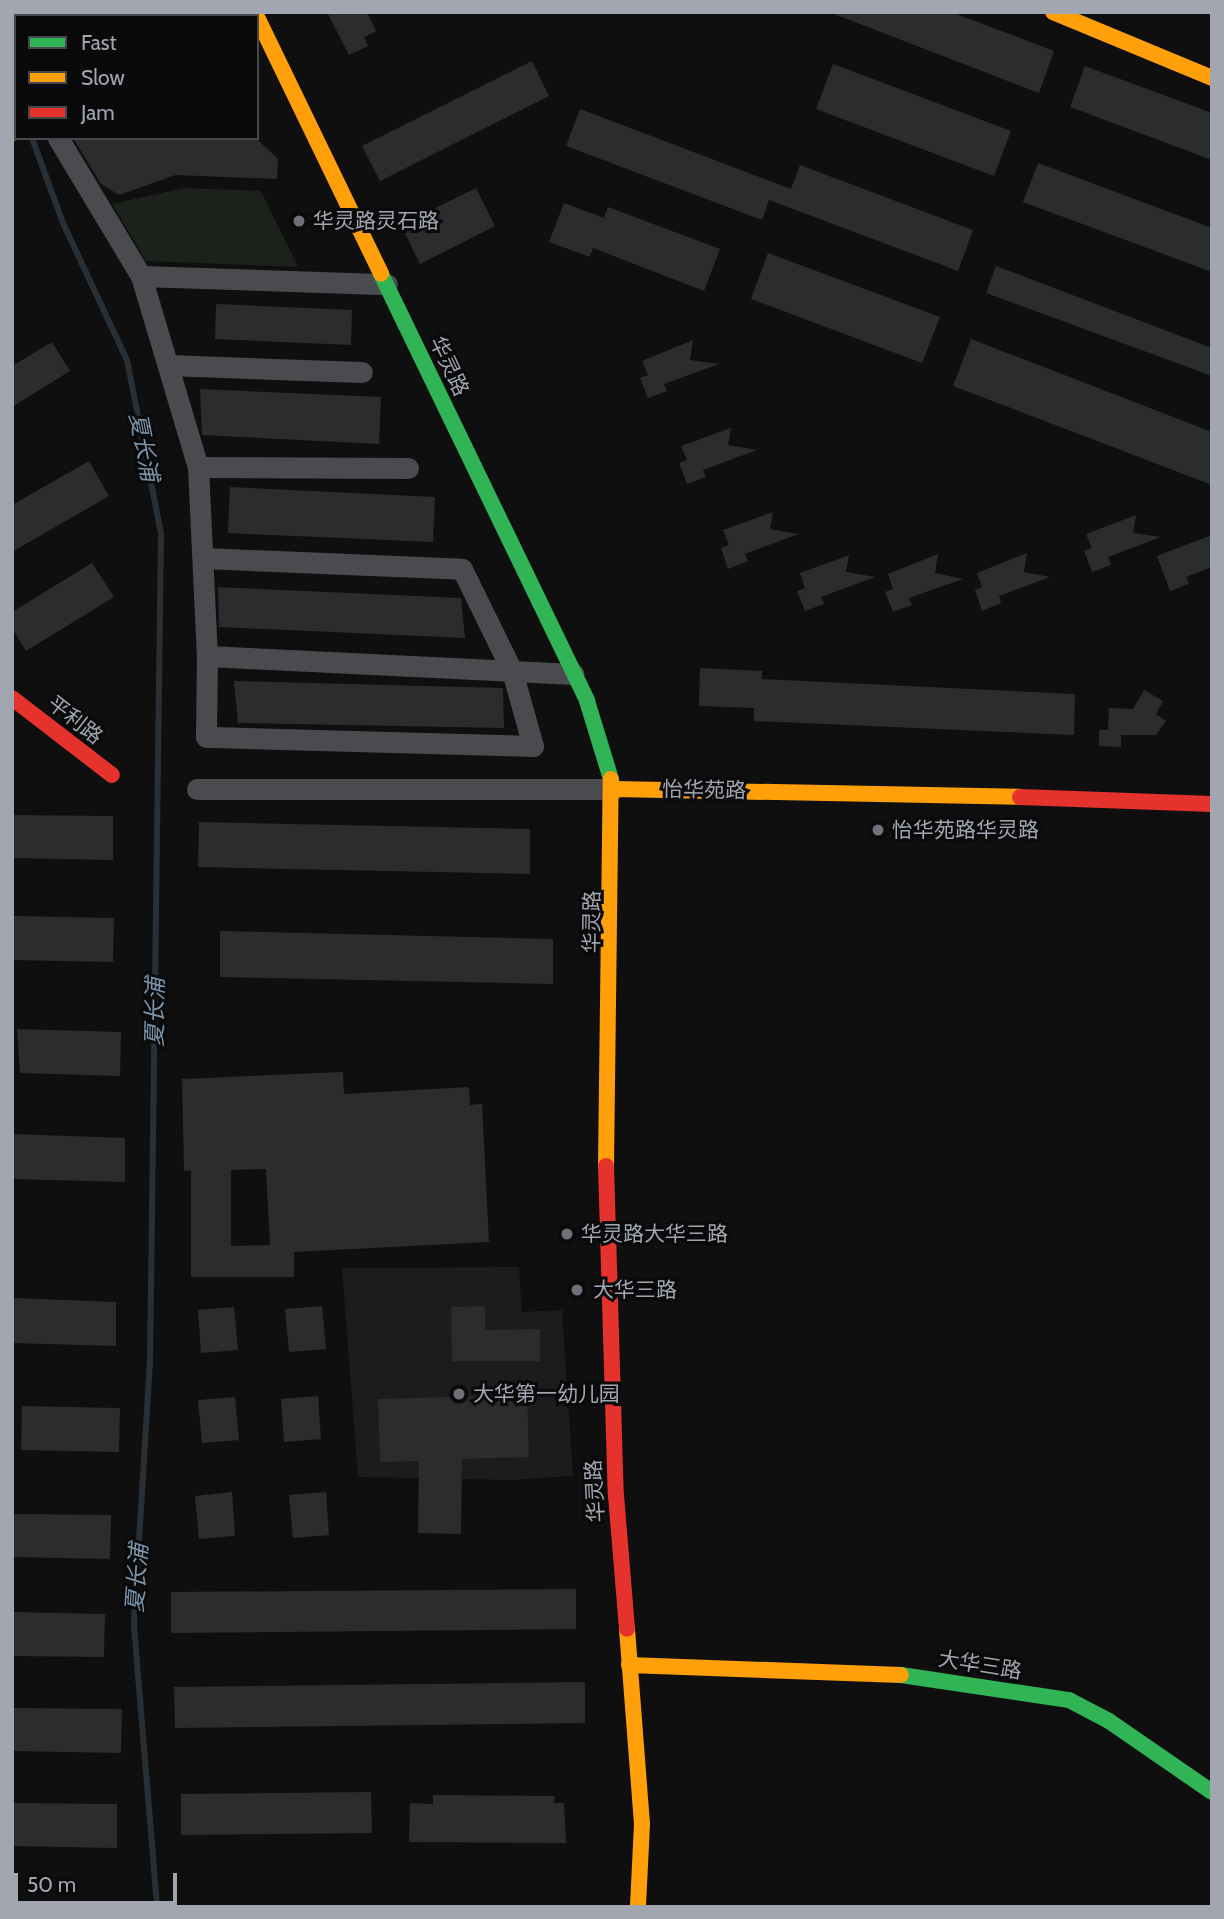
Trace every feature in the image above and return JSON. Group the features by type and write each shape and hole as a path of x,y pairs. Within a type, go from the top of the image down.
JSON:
{"main road":[{"path":"1053,12 1212,78"},
{"name":"华灵路","path":"259,21 587,701 614,789 605,1235 616,1494 642,1824 638,1907"},
{"name":"平利路","path":"12,698 112,775"},
{"name":"怡华苑路","path":"614,789 879,792 1212,804"},
{"name":"大华三路","path":"629,1665 872,1673 1069,1700 1109,1721 1212,1792"}],"street":[{"path":"59,140 141,276 198,467 207,656 206,737 533,746 512,671 462,569 203,558"},
{"path":"141,276 387,284"},
{"path":"168,365 362,372"},
{"path":"198,467 408,468"},
{"path":"207,656 574,674"},
{"name":"怡华苑路","path":"197,789 614,789"}],"shaded area":[{"path":"184,188 261,191 298,267 146,261 112,204"},
{"name":"大华第一幼儿园","path":"519,1267 522,1312 562,1310 573,1476 511,1480 358,1477 342,1268"}],"building":[{"path":"327,12 367,12 376,31 364,37 368,46 349,55"},
{"path":"829,12 951,12 1054,51 1039,93"},
{"path":"532,61 549,96 380,181 362,146"},
{"path":"833,64 1011,131 994,176 816,109"},
{"path":"1085,66 1212,113 1212,160 1070,107"},
{"path":"580,109 791,189 800,165 973,230 958,271 769,200 762,220 566,146"},
{"path":"74,140 258,140 278,159 277,179 176,175 119,195 101,184"},
{"path":"1038,163 1212,228 1212,272 1023,202"},
{"path":"476,188 495,226 420,264 401,225"},
{"path":"564,203 604,218 608,207 720,249 704,291 593,248 590,257 549,242"},
{"path":"768,253 940,317 922,363 751,299"},
{"path":"996,266 1212,348 1212,376 986,293"},
{"path":"216,304 352,310 351,345 215,339"},
{"path":"971,339 1212,432 1212,485 953,386"},
{"path":"693,340 690,360 719,364 664,384 667,391 648,398 640,378 648,375 642,361"},
{"path":"52,342 70,371 12,407 12,366"},
{"path":"200,389 381,397 379,444 202,435"},
{"path":"731,428 728,445 757,450 703,470 706,477 687,484 679,463 687,460 681,446"},
{"path":"89,461 109,496 12,552 12,505"},
{"path":"230,487 435,497 433,542 228,533"},
{"path":"773,512 770,529 798,534 745,554 748,561 728,569 721,548 729,545 723,530"},
{"path":"1136,515 1133,533 1161,537 1108,557 1111,565 1092,572 1084,551 1092,548 1086,534"},
{"path":"1212,535 1212,567 1186,577 1189,584 1170,591 1157,556"},
{"path":"1027,553 1024,572 1050,577 999,596 1001,603 982,611 975,590 982,587 977,573"},
{"path":"938,554 935,573 963,579 909,598 912,605 893,612 885,592 893,589 888,574"},
{"path":"849,555 846,572 875,577 821,597 824,604 805,611 797,591 805,588 800,573"},
{"path":"92,563 114,597 26,651 12,628 12,612"},
{"path":"218,587 461,598 465,638 219,627"},
{"path":"700,668 762,671 762,679 1075,694 1074,735 754,721 754,708 699,706"},
{"path":"234,681 503,688 504,728 238,723"},
{"path":"1144,690 1163,701 1156,714 1166,721 1156,735 1121,735 1121,747 1099,746 1099,730 1108,730 1109,708 1133,709"},
{"path":"12,815 113,816 113,860 12,858"},
{"path":"199,822 530,829 530,874 198,867"},
{"path":"12,916 114,918 113,962 12,960"},
{"path":"220,931 553,939 553,984 220,977"},
{"path":"17,1029 121,1032 120,1076 20,1073"},
{"path":"343,1072 344,1094 469,1087 470,1105 482,1104 489,1242 294,1252 294,1277 191,1277 191,1170 184,1171 182,1079","holes":["266,1169 270,1245 231,1246 231,1170"]},
{"path":"12,1134 125,1138 125,1182 12,1179"},
{"path":"12,1298 116,1302 116,1346 12,1343"},
{"path":"322,1306 326,1349 289,1352 285,1309"},
{"path":"485,1306 485,1330 540,1329 540,1361 452,1361 451,1307"},
{"path":"234,1307 238,1350 201,1353 198,1310"},
{"path":"527,1395 529,1457 462,1459 461,1534 418,1533 419,1461 380,1462 378,1399"},
{"path":"318,1396 321,1439 284,1442 281,1399"},
{"path":"235,1397 239,1440 202,1443 198,1400"},
{"path":"22,1406 120,1408 119,1452 21,1450"},
{"path":"232,1492 235,1536 199,1539 195,1496"},
{"path":"326,1492 329,1535 293,1538 289,1495"},
{"path":"13,1514 111,1515 110,1559 12,1557"},
{"path":"576,1589 576,1629 171,1633 171,1592"},
{"path":"12,1612 105,1614 104,1657 12,1656"},
{"path":"585,1682 585,1723 175,1728 174,1687"},
{"path":"12,1708 122,1709 121,1753 12,1751"},
{"path":"371,1792 372,1833 181,1835 181,1794"},
{"path":"433,1795 555,1796 554,1803 564,1803 566,1843 409,1842 410,1803 433,1804"},
{"path":"12,1803 117,1804 117,1848 12,1846"}],"waterway":[{"name":"夏长浦","path":"33,140 63,223 127,360 161,534 150,1361 134,1626 157,1907"}],"traffic: fast":[{"path":"381,274 587,701 611,779"},
{"path":"901,1675 1069,1700 1109,1721 1212,1792"}],"traffic: slow":[{"path":"1053,12 1212,78"},
{"path":"259,21 381,274"},
{"path":"606,1166 611,779"},
{"path":"614,789 1020,797"},
{"path":"627,1629 642,1824 638,1907"},
{"path":"629,1665 901,1675"}],"traffic: jam":[{"path":"12,698 112,775"},
{"path":"1020,797 1212,804"},
{"path":"606,1166 616,1495 627,1629"}],"place":[{"name":"华灵路灵石路","path":"299,221"},
{"name":"怡华苑路华灵路","path":"878,830"},
{"name":"华灵路大华三路","path":"567,1234"},
{"name":"大华三路","path":"577,1290"},
{"name":"大华第一幼儿园","path":"459,1394"}]}
